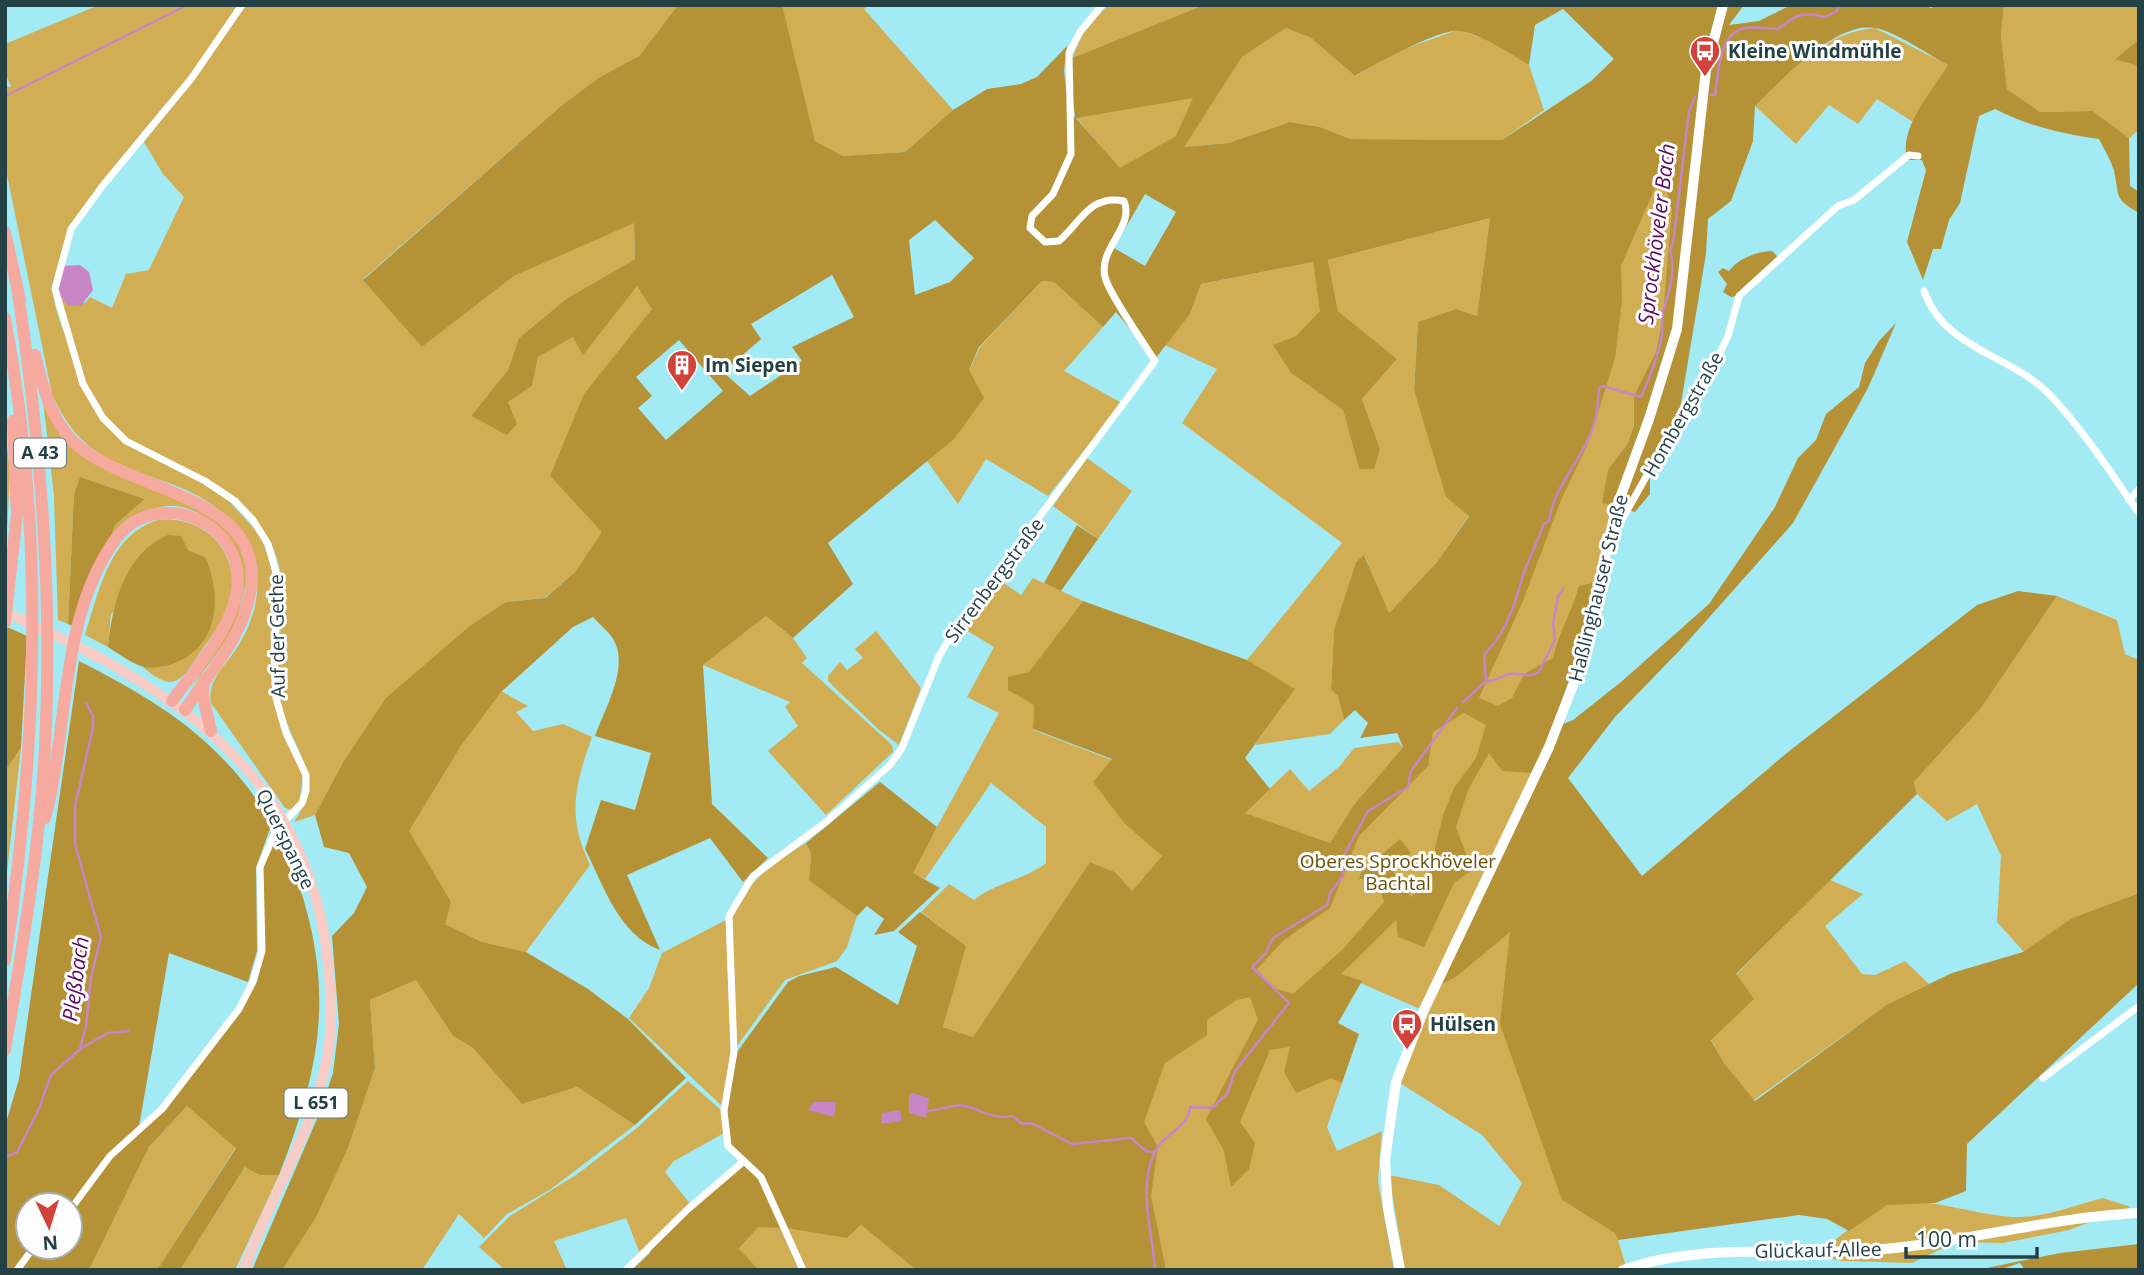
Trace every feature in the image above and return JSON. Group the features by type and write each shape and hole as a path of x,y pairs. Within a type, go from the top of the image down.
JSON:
{"highway":[{"name":"A 43","path":"5,232 18,293 39,443 48,589 46,748 35,857 5,1050"},
{"path":"18,293 47,401 60,425 74,442 102,462 201,503 229,525 243,545 251,578 247,609 238,629 185,710"},
{"name":"A 43","path":"5,318 27,482 33,638 29,757 16,889 5,960"},
{"path":"5,622 17,514 9,337"},
{"path":"35,857 49,803 71,658 99,568 115,540 131,524 151,515 170,512 200,520 216,530 234,558 237,582 234,601 222,631 172,701"},
{"path":"204,678 203,696 211,731"}],"main road":[{"name":"Haßlinghauser Straße","path":"1400,1270 1385,1181 1388,1122 1396,1082 1423,1012 1570,696 1590,627 1616,509 1649,419 1677,329 1706,70 1723,5"},
{"name":"Querspange","path":"5,612 113,664 172,701 211,731 258,782 283,824 320,915 331,990 331,1026 326,1062 314,1109 244,1270"},
{"name":"Glückauf-Allee","path":"1623,1270 1676,1258 1724,1252 1868,1251 1919,1246 2050,1221 2139,1213"}],"street":[{"name":"Auf der Gethe","path":"84,1191 110,1156 163,1109 239,1009 253,982 262,951 260,867 265,850 302,803 307,780 286,733 276,698 274,655 279,598 276,566 271,551 259,528 235,501 205,481 126,441 103,418 83,384 55,289 71,229 103,184 191,79 242,5"},
{"name":"Sirrenbergstraße","path":"803,1270 761,1178 728,1146 724,1111 734,1052 728,926 733,907 752,876 826,822 890,765 902,748 939,656 951,636 1155,361 1105,278 1104,259 1126,218 1124,201 1101,200 1085,210 1059,241 1045,242 1030,228 1032,216 1054,194 1072,154 1069,53 1080,32 1102,5"},
{"name":"Hombergstraße","path":"1606,547 1618,532 1652,466 1708,378 1728,336 1739,296 1838,206 1854,200 1909,155 1918,156"},
{"path":"1924,291 1935,314 1967,345 2022,371 2048,393 2088,441 2139,513"},
{"path":"2129,499 2139,489"},
{"path":"2043,1078 2139,1006"},
{"path":"626,1270 692,1206 744,1161"}],"green space":[{"path":"99,5 237,5 196,68 113,169 75,226 62,254 53,286 55,306 64,332 61,300 85,303 90,297 112,308 126,274 149,270 184,197 163,174 144,142 193,80 246,5 678,5 639,56 600,77 562,105 363,279 422,347 514,276 634,222 635,259 566,299 519,338 508,370 471,416 507,434 508,402 532,386 538,357 573,337 638,285 652,309 622,351 550,476 603,532 575,572 544,598 506,602 471,625 342,764 315,815 294,822 304,804 308,788 307,773 283,712 279,693 282,588 273,547 251,515 229,501 260,535 275,574 271,670 274,698 281,728 303,776 299,803 292,810 285,808 211,703 214,681 237,648 250,621 257,596 257,572 250,550 239,530 222,512 200,497 134,471 87,444 74,431 52,394 5,165 5,88 11,86 5,74 5,44"},
{"path":"781,5 869,5 864,9 953,110 905,152 843,156 815,141"},
{"path":"1108,5 1204,5 1072,58 1083,33"},
{"path":"2004,5 2139,5 2139,39 2116,58 2139,66 2139,130 2129,138 2093,111 2040,112 2007,89 2001,36"},
{"path":"1286,28 1311,38 1355,76 1399,51 1457,30 1489,40 1529,65 1544,110 1502,140 1351,139 1320,127 1290,122 1228,143 1183,147 1242,57"},
{"path":"1875,28 1948,65 1913,122 1877,99 1858,124 1829,105 1796,144 1755,106 1795,67 1824,45 1857,31"},
{"name":"Oberes Sprockhöveler Bachtal","path":"1690,69 1663,315 1656,352 1639,388 1634,425 1628,443 1617,458 1602,502 1614,506 1595,582 1580,586 1533,773 1447,950 1456,977 1510,931 1562,1200 1616,1233 1627,1270 1405,1270 1389,1175 1439,1185 1499,1226 1522,1183 1482,1135 1400,1083 1427,1012 1342,975 1275,1048 1290,1046 1342,1083 1327,1127 1337,1151 1382,1131 1378,1181 1394,1270 1123,1270 1105,1129 1404,759 1612,284"},
{"path":"1194,97 1177,136 1120,169 1076,117"},
{"path":"1490,218 1477,316 1456,309 1418,322 1414,390 1469,515 1437,562 1388,614 1365,556 1356,562 1334,631 1331,689 1338,695 1344,720 1330,734 1255,745 1294,690 1247,660 1342,543 1182,423 1217,369 1165,345 1190,314 1201,284 1313,262 1321,311 1296,336 1274,346 1291,373 1343,410 1359,469 1380,449 1362,399 1397,359 1338,311 1328,260"},
{"path":"1042,281 1054,282 1103,327 1064,371 1122,403 1048,496 986,459 958,504 927,461 980,347"},
{"path":"43,401 67,441 216,518 239,544 248,574 235,628 189,691 226,635 240,561 235,548 216,525 189,509 175,506 160,507 146,513 103,554 115,525 145,499 80,477 74,494 68,624 58,620 54,496"},
{"path":"5,426 10,472 5,573"},
{"path":"1087,458 1132,491 1098,539 1053,506"},
{"path":"158,520 176,520 207,532 227,556 231,572 232,588 222,620 186,673 170,682 159,679 142,667 163,667 205,557 188,550 111,614 108,647 85,635 101,584 117,552 141,527"},
{"path":"997,578 1021,595 1033,578 1083,601 1029,673 1034,705 1033,730 1112,760 1125,824 1163,856 1132,891 1115,872 1090,862 973,1037 943,1027 965,946 921,912 949,884 974,900 1046,863 1046,827 991,783 925,879 912,873 999,713 967,697 994,647 961,627"},
{"path":"2057,596 2117,620 2125,654 2139,660 2139,893 2072,918 2024,952 1997,922 2001,856 1977,804 1947,821 1917,794 1914,782 1981,708"},
{"path":"766,616 793,638 807,658 802,663 892,745 893,752 826,815 768,751 798,726 785,707 790,702 703,665"},
{"path":"876,631 921,688 899,745 878,729 828,681 828,676 840,662 847,670 863,658 855,649"},
{"path":"501,691 528,706 516,712 533,731 563,724 592,737 577,787 576,802 578,832 590,865 526,952 482,942 445,924 409,831 461,746"},
{"path":"1398,742 1403,747 1353,806 1330,843 1244,813 1290,769 1309,791 1340,766 1354,748"},
{"path":"21,748 5,890 5,771"},
{"path":"806,843 811,854 809,879 857,916 847,947 837,961 785,980 735,1049 731,923 743,897 760,876"},
{"path":"1830,880 1863,894 1825,926 1862,974 1875,975 1905,961 1929,984 1886,1005 1754,1100 1724,1063 1711,1039 1753,999 1736,975"},
{"path":"726,920 731,1052 723,1107 629,1018 649,988 662,953"},
{"path":"416,980 453,1036 473,1048 522,1104 577,1087 635,1125 551,1189 507,1214 484,1238 459,1214 422,1270 282,1270 348,1148 375,1068 370,1000"},
{"path":"688,1081 722,1111 724,1133 674,1161 665,1172 691,1205 640,1254 626,1218 554,1241 567,1270 505,1270 479,1247 510,1216 579,1173 638,1127"},
{"path":"187,1106 236,1147 157,1270 89,1270 149,1147"},
{"path":"246,1166 279,1175 235,1270 180,1270"},
{"path":"2103,1198 2131,1207 2069,1230 2003,1243 1956,1242 1912,1263 1843,1261 1814,1255 1867,1217 1898,1202 1931,1204 2018,1217 2050,1213"},
{"path":"861,1225 916,1270 759,1270 739,1250 758,1226 810,1230 847,1238"}],"shaded area":[{"path":"678,5 782,5 815,141 843,156 905,152 953,110 987,89 1021,84 1037,77 1067,46 1064,71 1070,117 1075,117 1070,71 1072,58 1204,5 1744,5 1729,25 1759,21 1791,5 1926,5 1931,8 1938,5 2004,5 2001,36 2007,89 2040,112 2093,111 2129,138 2130,186 2139,192 2139,213 2121,200 2113,167 2099,139 2045,128 1995,109 1979,116 1960,203 1949,220 1941,249 1933,249 1923,280 1907,242 1926,170 1922,160 1907,160 1906,147 1918,110 1948,65 1902,38 1875,28 1859,28 1827,43 1794,68 1755,106 1753,141 1731,201 1708,219 1706,254 1678,421 1650,466 1650,494 1635,512 1602,503 1608,470 1628,443 1634,425 1634,396 1656,352 1663,315 1672,210 1666,189 1655,188 1621,266 1622,301 1615,358 1588,444 1561,500 1523,601 1479,698 1498,706 1512,698 1524,674 1553,658 1579,586 1596,582 1577,656 1561,703 1533,773 1502,771 1489,753 1468,790 1456,827 1472,870 1454,883 1424,947 1398,937 1396,920 1341,974 1362,981 1338,1023 1359,1034 1342,1083 1331,1078 1296,1093 1284,1072 1290,1047 1270,1050 1240,1122 1255,1143 1249,1169 1231,1187 1224,1151 1206,1119 1258,1020 1250,997 1237,1000 1207,1020 1207,1035 1165,1063 1144,1122 1158,1147 1151,1196 1166,1270 916,1270 861,1225 847,1238 787,1228 763,1176 729,1144 726,1112 737,1052 788,982 799,976 836,967 898,1005 917,946 898,932 920,912 966,946 943,1027 973,1037 1090,862 1115,872 1132,891 1162,856 1125,824 1093,782 1112,759 1033,729 1034,705 1008,690 1008,677 1029,672 1083,601 1247,660 1295,689 1245,758 1270,789 1245,813 1330,843 1353,806 1403,747 1397,733 1360,738 1368,723 1355,710 1344,720 1338,696 1331,689 1334,630 1356,562 1364,555 1389,613 1437,562 1469,516 1446,497 1414,390 1418,322 1456,309 1477,316 1490,218 1328,260 1338,311 1397,359 1362,399 1380,449 1374,469 1359,469 1343,410 1291,373 1273,345 1296,336 1320,311 1313,262 1201,284 1190,314 1155,359 1116,312 1103,327 1054,282 1042,281 979,347 969,370 984,398 954,439 828,543 853,584 793,638 766,616 703,665 712,804 768,858 743,882 710,838 627,875 660,950 633,933 606,893 585,849 601,800 635,810 651,753 595,736 615,686 619,659 611,636 593,617 573,627 501,692 461,746 409,831 451,902 445,924 482,942 526,952 588,989 628,1019 686,1078 635,1125 577,1087 522,1104 473,1048 453,1036 416,980 370,1000 375,1068 348,1148 316,1217 282,1270 252,1270 320,1112 333,1073 339,1024 332,936 354,913 367,887 349,853 324,847 315,815 342,764 386,698 471,625 506,602 545,598 575,572 602,532 550,476 584,394 652,309 637,286 583,355 573,337 538,357 532,386 508,402 517,424 507,435 471,416 508,370 519,338 566,299 635,259 634,223 514,276 422,347 363,280 562,105 600,77 639,56","holes":["1563,9 1614,59 1591,81 1502,140 1351,139 1320,127 1290,122 1228,143 1184,147 1242,57 1286,28 1311,38 1355,76 1423,41 1460,31 1487,41 1529,65 1535,25","1193,98 1176,136 1120,168 1076,118","1145,194 1176,212 1145,266 1114,248","935,220 974,258 950,282 915,295 909,240","832,275 854,317 792,347 802,361 750,396 723,372 761,339 751,324","679,340 723,391 666,440 638,408 652,396 636,377","1464,713 1486,725 1476,758 1454,788 1443,815 1426,886 1411,897 1393,871 1411,853 1400,839 1362,871 1359,879 1377,878 1384,902 1344,948 1293,994 1271,987 1257,969 1284,940 1330,908 1359,836 1428,766 1433,732"]},
{"path":"2139,39 2139,66 2115,59"},
{"path":"1772,251 1780,259 1737,296 1731,297 1723,292 1727,284 1718,272 1723,268 1729,271 1748,256"},
{"path":"80,265 89,272 93,290 81,306 69,306 59,293 60,272 62,266"},
{"path":"1896,323 1868,388 1793,523 1681,649 1615,717 1568,778 1642,876 1788,752 1977,605 2018,591 2057,596 1981,708 1914,782 1917,794 1736,974 1754,999 1711,1040 1724,1063 1755,1101 1886,1005 1952,973 2023,952 2072,918 2139,893 2139,983 1967,1144 1966,1191 1935,1203 1887,1205 1849,1231 1827,1219 1799,1215 1618,1240 1615,1233 1562,1200 1500,1024 1510,932 1456,977 1441,984 1563,724 1573,720 1621,682 1709,604 1775,507 1798,458 1816,440 1826,414 1859,387 1865,363 1879,341"},
{"path":"80,477 145,499 115,525 77,628 68,624 74,494"},
{"path":"1077,525 1098,539 1061,591 1044,583"},
{"path":"168,535 181,536 188,550 205,557 214,588 213,620 200,646 188,656 165,666 145,667 108,647 110,631 117,597 131,567 153,543"},
{"path":"7,627 27,636 21,748 5,771"},
{"path":"79,661 138,693 188,727 233,769 272,823 256,868 257,951 248,982 169,953 139,1127 82,1191 14,1191 14,1261 20,1261 13,1270 5,1270 5,1126 19,1079"},
{"path":"880,782 937,827 913,873 940,888 894,931 874,935 884,919 867,906 857,916 809,880 811,854 806,843"},
{"path":"280,835 298,882 310,925 317,966 319,1005 316,1045 308,1086 279,1175 260,1175 245,1167 180,1270 157,1270 236,1148 187,1106 149,1147 89,1270 20,1270 27,1261 84,1261 84,1195 112,1158 164,1110 240,1011 264,953 262,869 268,851"},
{"path":"913,1093 929,1098 926,1118 909,1113 909,1096"},
{"path":"814,1102 836,1102 834,1117 808,1110"},
{"path":"900,1110 902,1121 881,1124 882,1113"},
{"path":"744,1163 758,1177 783,1228 758,1227 739,1249 759,1270 632,1270 650,1253 651,1246"},
{"path":"2139,1244 2139,1270 2025,1270 2020,1263 1999,1270 1977,1270 2060,1253"}],"waterway":[{"path":"5,96 187,5"},
{"name":"Sprockhöveler Bach","path":"1711,95 1715,95 1724,46 1736,32 1749,27 1778,29 1795,17 1805,14 1825,17 1837,11 1839,5"},
{"name":"Sprockhöveler Bach","path":"1463,702 1486,681 1484,655 1507,621 1543,525 1549,521 1559,490 1590,436 1596,416 1599,388 1603,386 1641,397 1650,376 1661,340 1663,312 1672,279 1670,250 1673,244 1689,111 1695,97"},
{"path":"1486,681 1509,674 1532,675 1539,672 1555,640 1553,624 1558,597 1563,589"},
{"name":"Pleßbach","path":"8,1156 17,1152 38,1111 51,1075 80,1049 86,1026 91,977 101,937 75,844 75,806 93,728 93,716 86,703"},
{"name":"Sprockhöveler Bach","path":"1155,1270 1147,1195 1147,1180 1155,1152 1159,1145 1181,1126 1190,1107 1212,1108 1227,1094 1235,1071 1289,1003 1252,967 1265,954 1273,938 1327,905 1330,893 1343,876 1344,855 1368,811 1408,787 1411,771 1457,708"},
{"path":"80,1049 108,1033 128,1031"},
{"path":"927,1111 965,1106 993,1116 1012,1116 1022,1124 1031,1123 1072,1144 1131,1138 1146,1151 1154,1152"}],"place":[{"name":"Kleine Windmühle","path":"1705,78"},
{"name":"Im Siepen","path":"682,392"},
{"name":"Hülsen","path":"1407,1051"}]}
